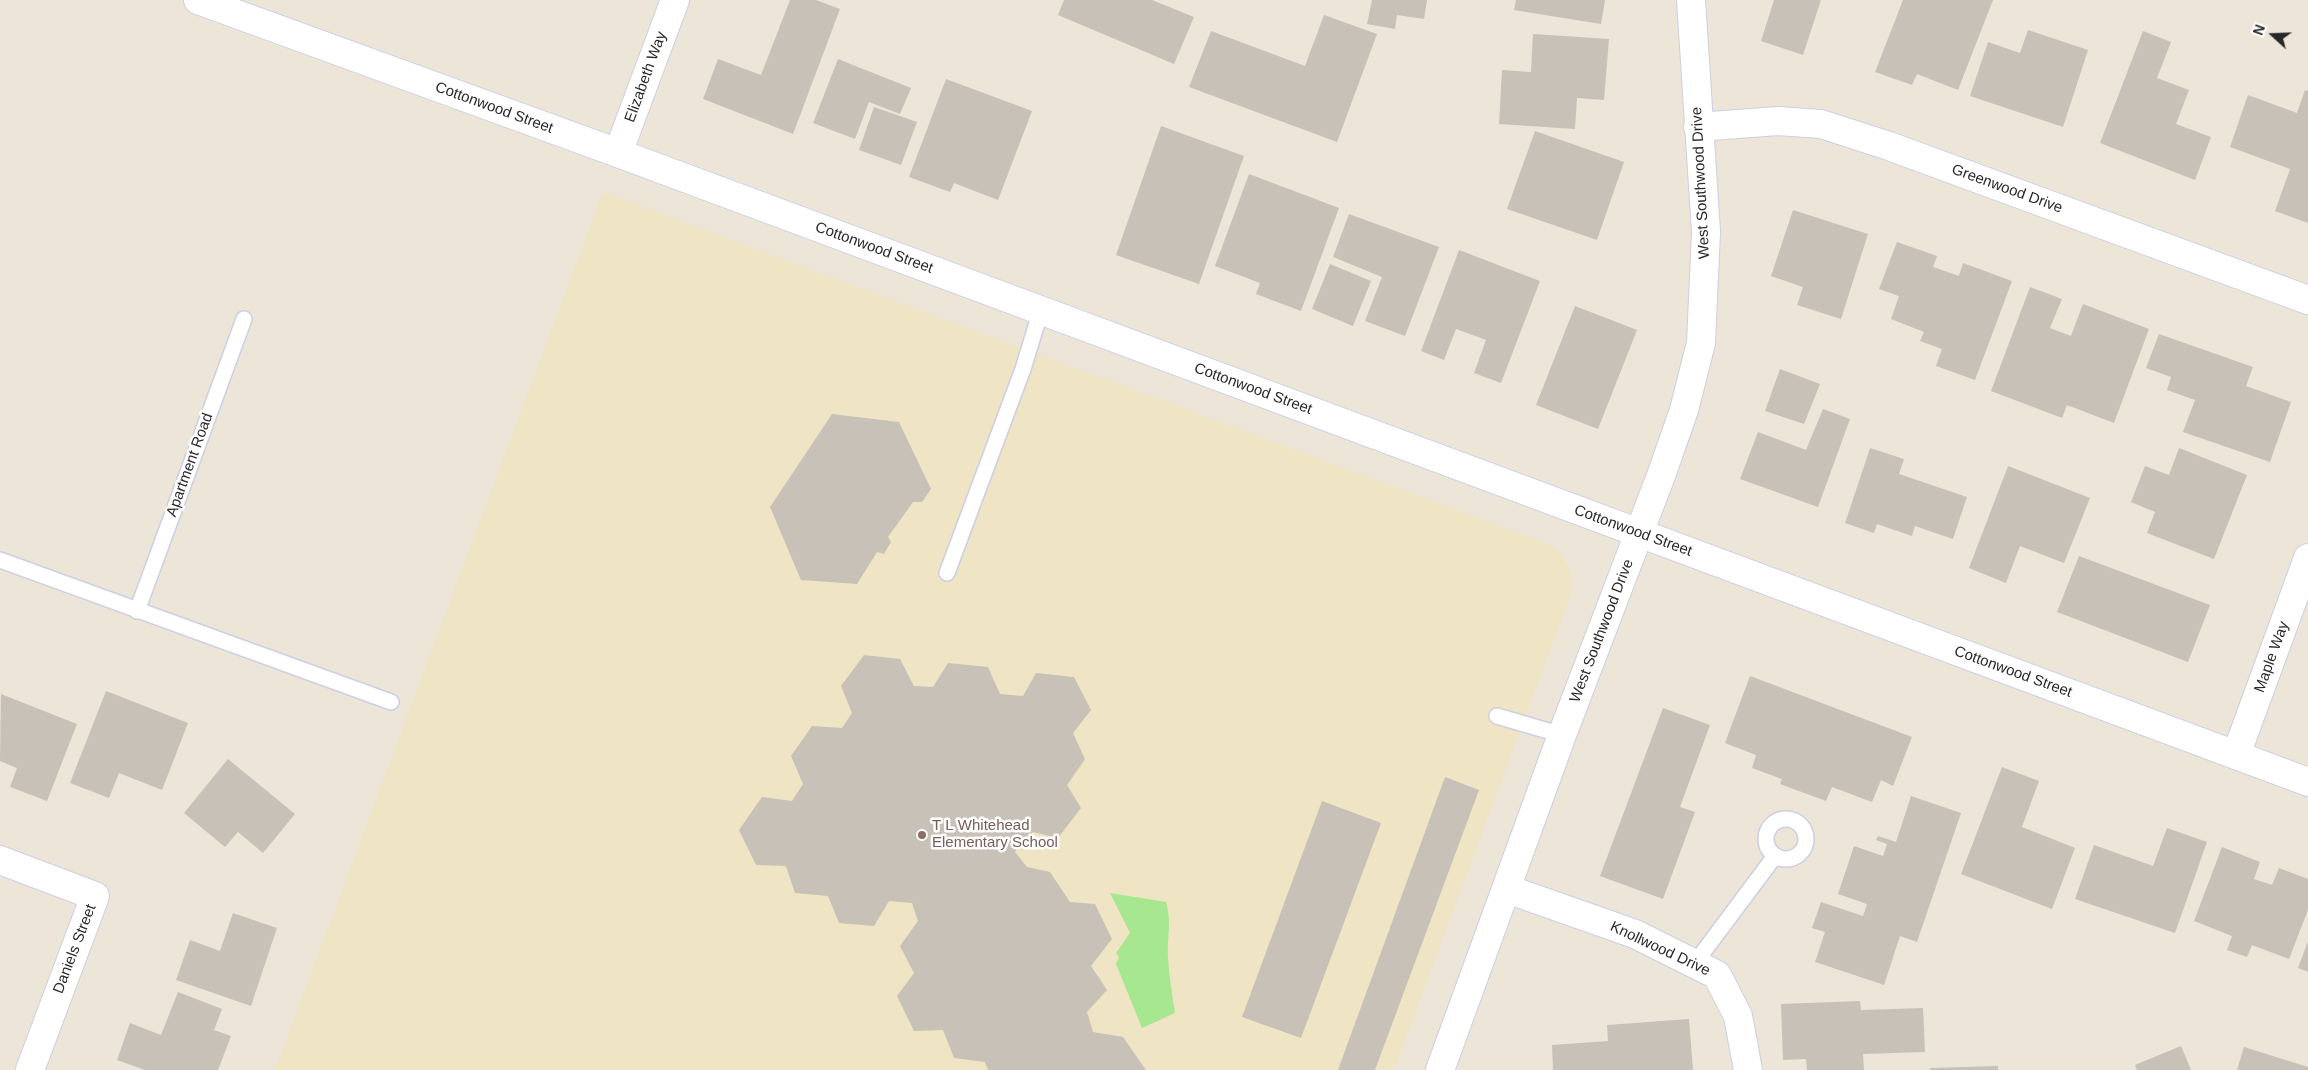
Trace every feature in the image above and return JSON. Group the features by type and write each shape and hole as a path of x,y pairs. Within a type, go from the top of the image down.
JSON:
{"street":[{"name":"Cottonwood Street","path":"198,0 618,153 2308,782"},
{"name":"Elizabeth Way","path":"618,153 674,0"},
{"name":"West Southwood Drive","path":"1440,1070 1562,735 1684,410 1701,343 1706,232 1691,0"},
{"name":"Greenwood Drive","path":"1698,127 1778,121 1821,124 1898,149 2308,300"},
{"name":"Maple Way","path":"2236,755 2308,558"},
{"name":"Daniels Street","path":"0,860 95,896 30,1070"},
{"name":"Knollwood Drive","path":"1507,889 1635,934 1717,975 1738,1016 1748,1070"}],"lane":[{"path":"947,573 1023,369 1041,310"},
{"name":"Apartment Road","path":"137,611 244,319"},
{"path":"0,560 391,702"},
{"path":"1497,716 1562,735"},
{"path":"1695,963 1775,856"}],"shaded area":[{"name":"T L Whitehead Elementary School","path":"603,192 1550,545 1561,553 1571,572 1572,585 1569,599 1394,1070 275,1070"}],"green space":[{"path":"1110,893 1166,902 1168,910 1168,964 1175,1013 1142,1028 1116,964 1119,957 1116,953 1130,933"}],"building":[{"path":"790,0 816,0 840,9 793,134 703,99 718,59 761,75"},
{"path":"1064,0 1152,0 1194,17 1174,64 1058,15"},
{"path":"1372,0 1427,0 1424,19 1397,15 1395,29 1367,24"},
{"path":"1516,0 1605,0 1601,24 1514,10"},
{"path":"1774,0 1821,0 1803,55 1761,41"},
{"path":"1903,0 1993,0 1958,90 1917,74 1912,85 1875,72"},
{"path":"1324,15 1377,34 1337,142 1189,87 1211,31 1305,66"},
{"path":"2028,30 2088,50 2063,127 1970,96 1988,42 2020,53"},
{"path":"2143,31 2171,42 2157,78 2189,90 2176,124 2211,137 2195,180 2100,143"},
{"path":"1533,34 1609,39 1604,100 1577,98 1575,129 1499,124 1502,70 1531,72"},
{"path":"838,59 911,88 900,114 869,102 855,139 813,123"},
{"path":"946,79 1032,111 998,200 954,183 950,192 909,177"},
{"path":"2305,90 2308,91 2308,223 2275,211 2290,169 2230,147 2248,95 2297,113"},
{"path":"874,107 917,122 901,165 859,150"},
{"path":"1161,126 1244,156 1199,284 1116,255"},
{"path":"1535,131 1624,162 1597,240 1507,209"},
{"path":"1249,174 1339,208 1301,311 1256,294 1260,283 1215,266"},
{"path":"1793,210 1868,234 1841,319 1797,305 1803,287 1771,276"},
{"path":"1349,214 1439,247 1405,336 1365,321 1382,277 1333,257"},
{"path":"1897,242 1937,256 1933,267 1959,276 1963,263 2012,281 1975,380 1936,366 1942,349 1920,341 1924,332 1891,319 1899,296 1879,289"},
{"path":"1459,250 1540,281 1501,383 1474,373 1486,340 1456,329 1444,360 1421,351"},
{"path":"1330,264 1371,281 1353,326 1312,309"},
{"path":"2030,287 2062,299 2050,328 2071,336 2083,304 2149,329 2114,423 2067,405 2062,418 1991,391"},
{"path":"1575,306 1637,330 1598,429 1536,405"},
{"path":"2159,334 2253,367 2246,386 2291,402 2270,462 2183,432 2195,400 2167,390 2171,377 2146,368"},
{"path":"1780,369 1820,384 1804,424 1765,411"},
{"path":"1823,409 1850,419 1818,507 1740,479 1758,432 1806,450"},
{"path":"832,414 899,422 931,489 922,502 913,502 888,537 891,542 884,554 877,552 857,584 801,580 770,507"},
{"path":"1870,448 1904,459 1899,474 1967,497 1953,539 1915,526 1912,536 1877,524 1874,533 1845,523"},
{"path":"2179,448 2247,475 2214,559 2147,533 2155,512 2131,502 2145,466 2169,475"},
{"path":"2008,466 2090,498 2064,563 2020,546 2006,583 1969,568"},
{"path":"2079,556 2210,605 2188,662 2057,612"},
{"path":"864,655 900,659 914,686 933,687 948,663 988,667 1000,694 1023,696 1036,673 1074,677 1091,710 1073,733 1085,759 1067,785 1081,808 1058,838 1033,832 1015,852 1027,867 1050,872 1070,902 1095,904 1112,939 1091,966 1107,990 1087,1012 1093,1032 1123,1037 1146,1070 988,1070 985,1062 954,1058 943,1030 914,1031 897,996 914,973 900,946 918,921 912,903 889,901 874,926 839,923 828,896 795,893 786,866 756,865 739,830 762,797 792,801 803,784 791,756 812,726 842,728 852,713 841,686"},
{"path":"1750,676 1912,737 1893,786 1881,780 1872,802 1832,787 1826,801 1780,784 1782,779 1752,768 1756,755 1725,743"},
{"path":"106,691 188,723 162,790 119,773 109,798 70,783"},
{"path":"1,694 77,724 47,801 10,787 17,768 0,761"},
{"path":"1663,708 1710,725 1680,807 1695,812 1663,899 1600,876"},
{"path":"228,759 295,814 263,853 238,832 225,847 184,813"},
{"path":"2002,767 2039,781 2022,827 2075,848 2052,909 1961,874"},
{"path":"1445,777 1479,790 1375,1070 1338,1070"},
{"path":"1911,796 1961,813 1917,942 1900,936 1884,985 1815,962 1825,932 1812,928 1821,902 1863,916 1867,904 1838,894 1854,846 1883,856 1887,844 1876,840 1878,836 1896,842"},
{"path":"1322,801 1381,823 1301,1038 1242,1017"},
{"path":"2167,828 2207,842 2175,933 2075,899 2094,845 2153,866"},
{"path":"2222,847 2260,862 2254,879 2272,885 2279,868 2308,879 2308,910 2289,959 2252,945 2247,957 2227,950 2232,936 2194,921"},
{"path":"233,913 277,928 251,1006 176,980 190,940 220,951"},
{"path":"2308,941 2308,972 2298,968"},
{"path":"178,992 222,1009 214,1030 231,1036 218,1070 145,1070 117,1060 130,1023 161,1035"},
{"path":"1860,1001 1861,1010 1923,1008 1925,1052 1863,1054 1864,1070 1807,1070 1806,1059 1783,1060 1781,1004"},
{"path":"1689,1019 1693,1070 1553,1070 1552,1045 1608,1041 1607,1025"},
{"path":"2181,1046 2191,1070 2137,1070 2135,1065"},
{"path":"2244,1047 2308,1067 2308,1070 2237,1070"},
{"path":"1998,1066 1998,1070 1930,1070 1930,1068"}],"place":[{"name":"T L Whitehead Elementary School","path":"922,835"}]}
